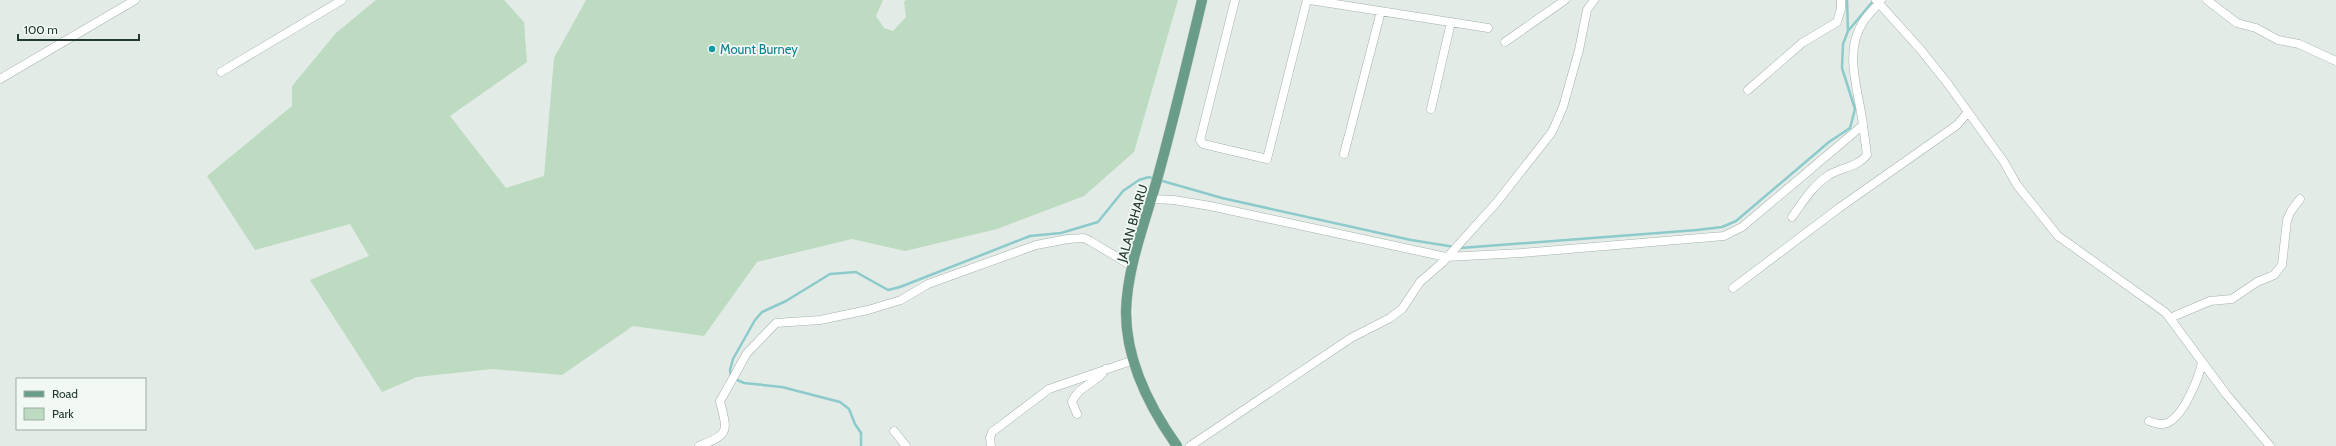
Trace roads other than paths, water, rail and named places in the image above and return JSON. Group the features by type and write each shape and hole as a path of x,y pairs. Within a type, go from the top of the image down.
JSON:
{"main road":[{"name":"JALAN BHARU","path":"1177,446 1152,406 1134,360 1126,312 1132,266 1160,169 1202,0"}],"street":[{"path":"0,79 135,0"},
{"path":"221,72 342,0"},
{"path":"1235,0 1200,140 1203,144 1266,159 1309,0 1488,28"},
{"path":"1505,42 1565,0"},
{"path":"1190,446 1351,338 1397,314 1408,302 1420,282 1453,251 1527,167 1552,132 1563,107 1587,10 1594,0"},
{"path":"1748,90 1802,43 1837,22 1841,9 1841,0"},
{"path":"2207,0 2237,22 2256,28 2278,40 2299,44 2336,61"},
{"path":"1792,217 1821,181 1836,172 1857,164 1867,154 1854,73 1853,48 1864,21 1878,1 1921,50 2004,162 2017,185 2058,236 2159,307 2170,318 2202,362 2270,446"},
{"path":"1344,154 1381,11"},
{"path":"1431,109 1451,22"},
{"path":"1733,288 1839,208 1956,125 1968,112"},
{"path":"1152,199 1174,200 1210,206 1446,257 1522,253 1724,236 1742,227 1863,125"},
{"path":"2170,318 2210,301 2232,299 2257,282 2274,275 2282,265 2287,220 2290,211 2300,198"},
{"path":"699,446 716,439 723,433 727,420 720,401 752,346 776,323 820,320 900,300 928,284 1036,245 1084,238 1132,266"},
{"path":"991,446 990,438 992,432 1041,393 1106,368 1134,360"},
{"path":"2149,421 2160,425 2166,424 2176,417 2200,376 2202,362"},
{"path":"1077,414 1072,402 1076,394 1101,376 1106,368"},
{"path":"894,431 906,446"}],"waterway":[{"path":"1847,0 1848,31"},
{"path":"1460,248 1697,230 1722,227 1736,221 1829,142 1850,128 1855,109 1842,68 1843,44 1848,31 1874,0"},
{"path":"731,376 730,370 733,359 755,320 762,312 786,301 830,274 856,272 888,290 900,287 1030,236 1061,233 1098,222 1123,191 1139,180 1149,177 1154,179"},
{"path":"1159,180 1222,198 1411,240 1455,247"},
{"path":"735,379 744,383 782,387 840,402 849,409 855,424 861,433 861,446"}],"place":[{"name":"Mount Burney","path":"712,49"}]}
